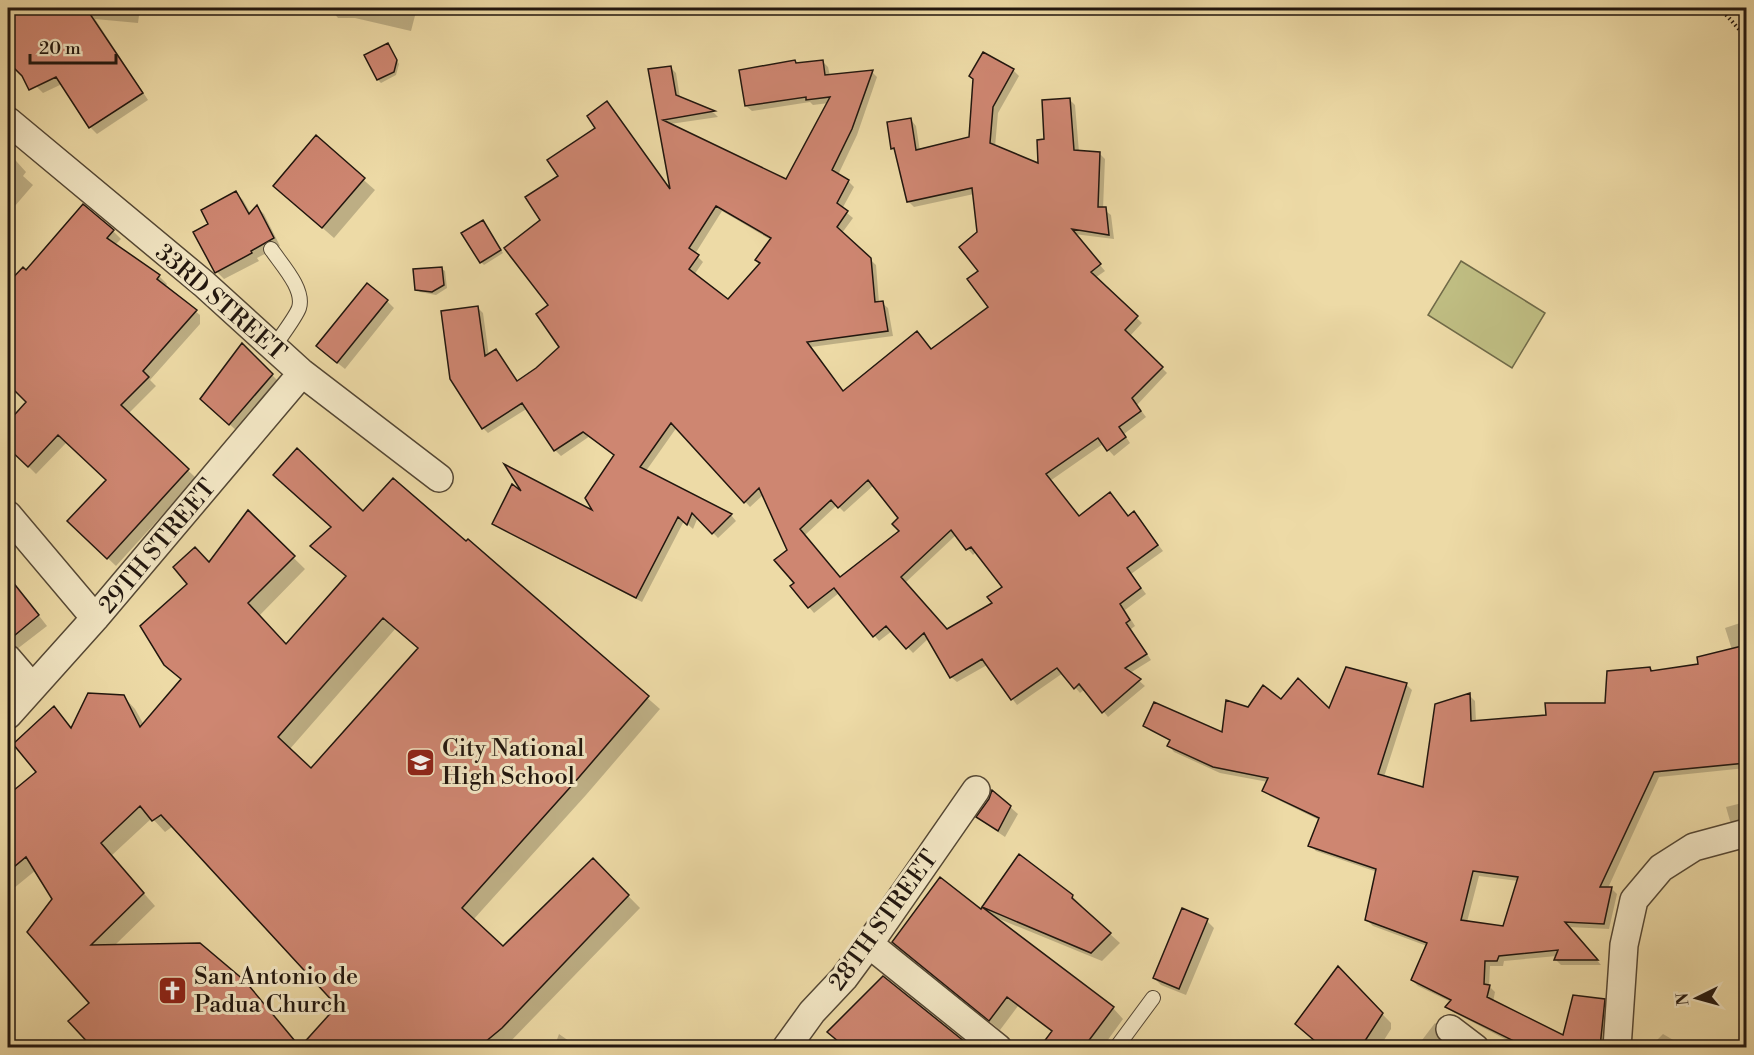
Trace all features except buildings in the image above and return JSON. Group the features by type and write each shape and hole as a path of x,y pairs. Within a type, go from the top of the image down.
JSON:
{"street":[{"name":"33RD STREET","path":"8,121 204,284 302,373 439,477"},
{"name":"29TH STREET","path":"8,715 96,618 302,373"},
{"path":"8,515 96,618"},
{"path":"8,659 32,687"},
{"name":"28TH STREET","path":"786,1047 812,1012 844,978 976,789"},
{"path":"1617,1047 1624,945 1634,900 1660,868 1694,847 1746,833"},
{"path":"869,944 998,1047"},
{"path":"1450,1029 1475,1047"}],"lane":[{"path":"271,249 297,286 299,297 299,307 273,348"},
{"path":"1116,1047 1153,998"}],"path":[{"path":"1720,8 1746,37"}],"shaded area":[{"path":"1461,261 1545,313 1512,368 1428,315"}],"place":[{"name":"City National High School","path":"421,762"},
{"name":"San Antonio de Padua Church","path":"173,990"}]}
